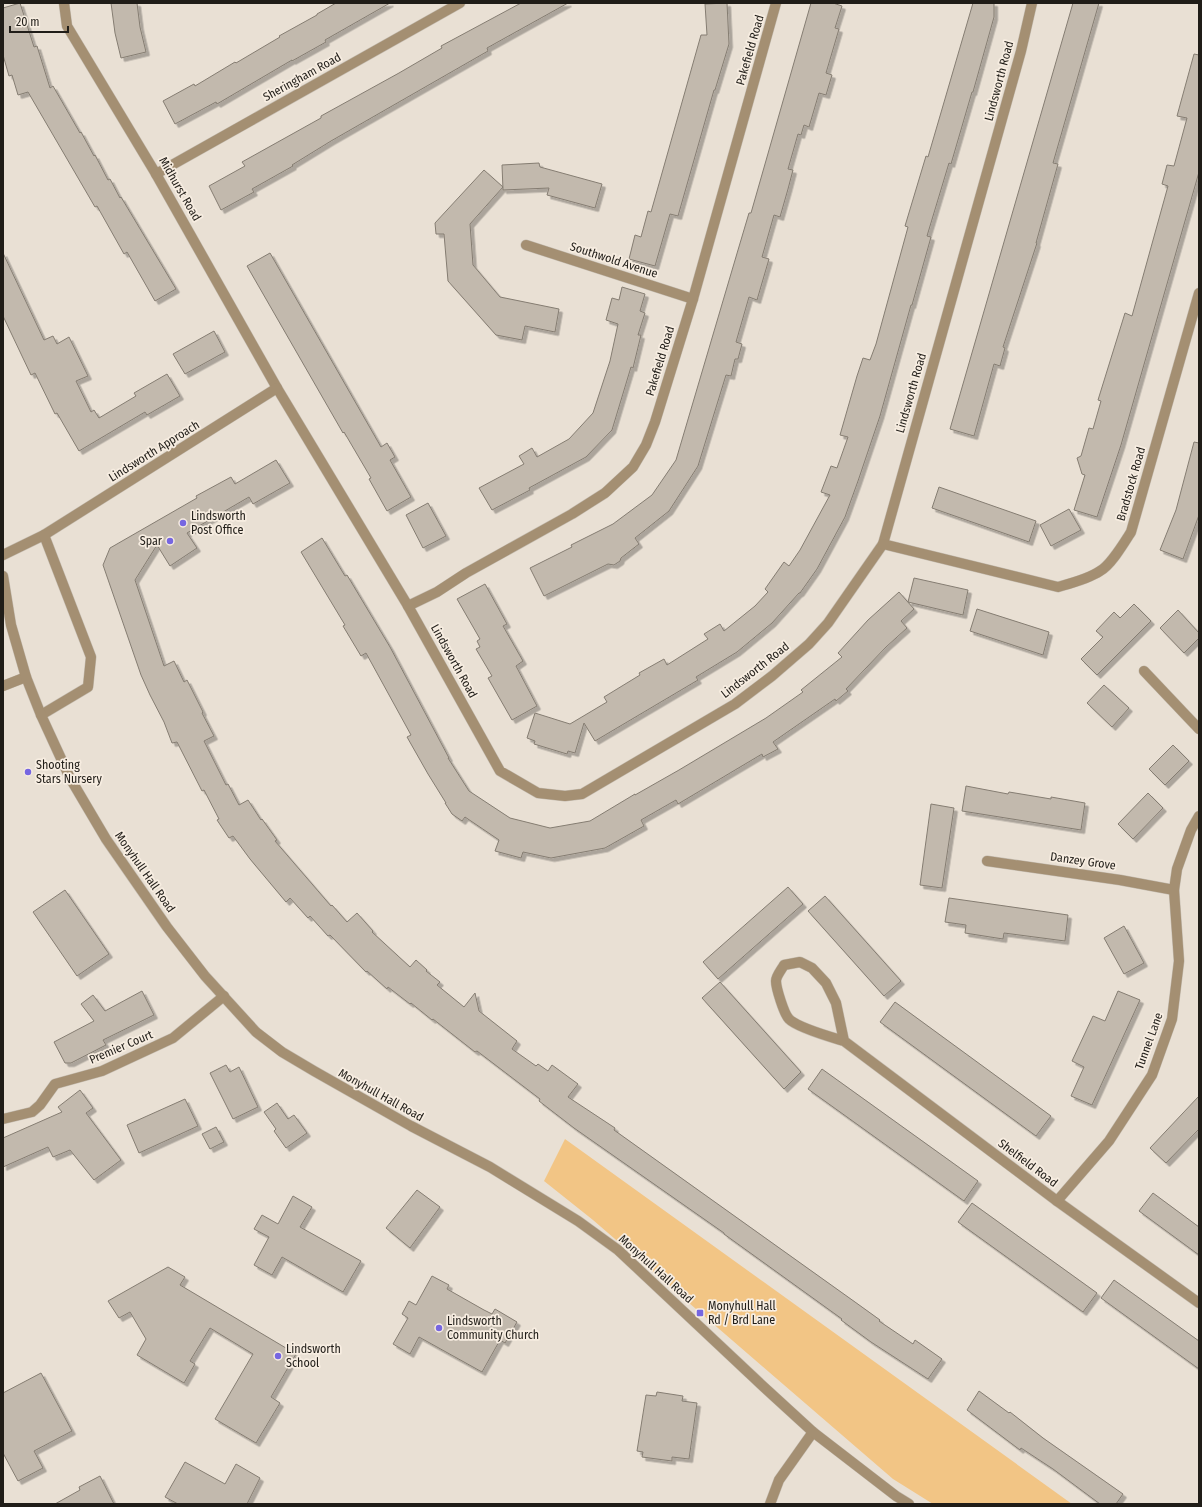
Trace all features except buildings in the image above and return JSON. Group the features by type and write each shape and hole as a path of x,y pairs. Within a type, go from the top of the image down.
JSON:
{"street":[{"name":"Midhurst Road","path":"64,3 67,26 156,174 277,388"},
{"name":"Sheringham Road","path":"156,174 460,3"},
{"name":"Pakefield Road","path":"408,606 437,592 466,573 572,514 605,493 634,467 655,422 693,299 776,3"},
{"name":"Lindsworth Road","path":"277,388 408,606 500,770 538,793 565,796 582,794 734,704 772,676 808,644 828,623 882,544 1021,51 1032,3"},
{"name":"Southwold Avenue","path":"526,245 693,299"},
{"name":"Bradstock Road","path":"882,544 1058,587 1081,580 1101,571 1117,553 1131,532 1199,293"},
{"name":"Lindsworth Approach","path":"3,555 44,535 277,388"},
{"path":"41,715 88,687 91,657 44,535"},
{"name":"Monyhull Hall Road","path":"3,576 11,625 26,677 41,715 70,778 106,839 167,927 205,976 256,1032 282,1052 314,1071 411,1126 490,1167 578,1221 618,1250 813,1432 896,1496 909,1504"},
{"path":"1144,671 1199,729"},
{"path":"3,686 26,677"},
{"name":"Tunnel Lane","path":"1057,1201 1109,1141 1152,1075 1172,1019 1179,962 1174,890 1177,870 1191,830 1199,816"},
{"name":"Danzey Grove","path":"987,860 1120,880 1174,890"},
{"name":"Shelfield Road","path":"844,1041 836,1004 826,983 812,968 800,962 784,965 776,980 779,997 789,1019 822,1035 844,1041 1057,1201 1199,1303"},
{"name":"Premier Court","path":"3,1119 32,1112 40,1105 55,1084 102,1071 173,1038 224,996"},
{"path":"770,1504 779,1480 813,1432"}],"shaded area":[{"path":"565,1139 1072,1504 933,1504 893,1479 593,1220 544,1181"}],"place":[{"name":"Lindsworth Post Office","path":"183,523"},
{"name":"Spar","path":"170,541"},
{"name":"Shooting Stars Nursery","path":"28,772"},
{"name":"Monyhull Hall Rd / Brd Lane","path":"700,1313"},
{"name":"Lindsworth Community Church","path":"439,1328"},
{"name":"Lindsworth School","path":"278,1356"}]}
